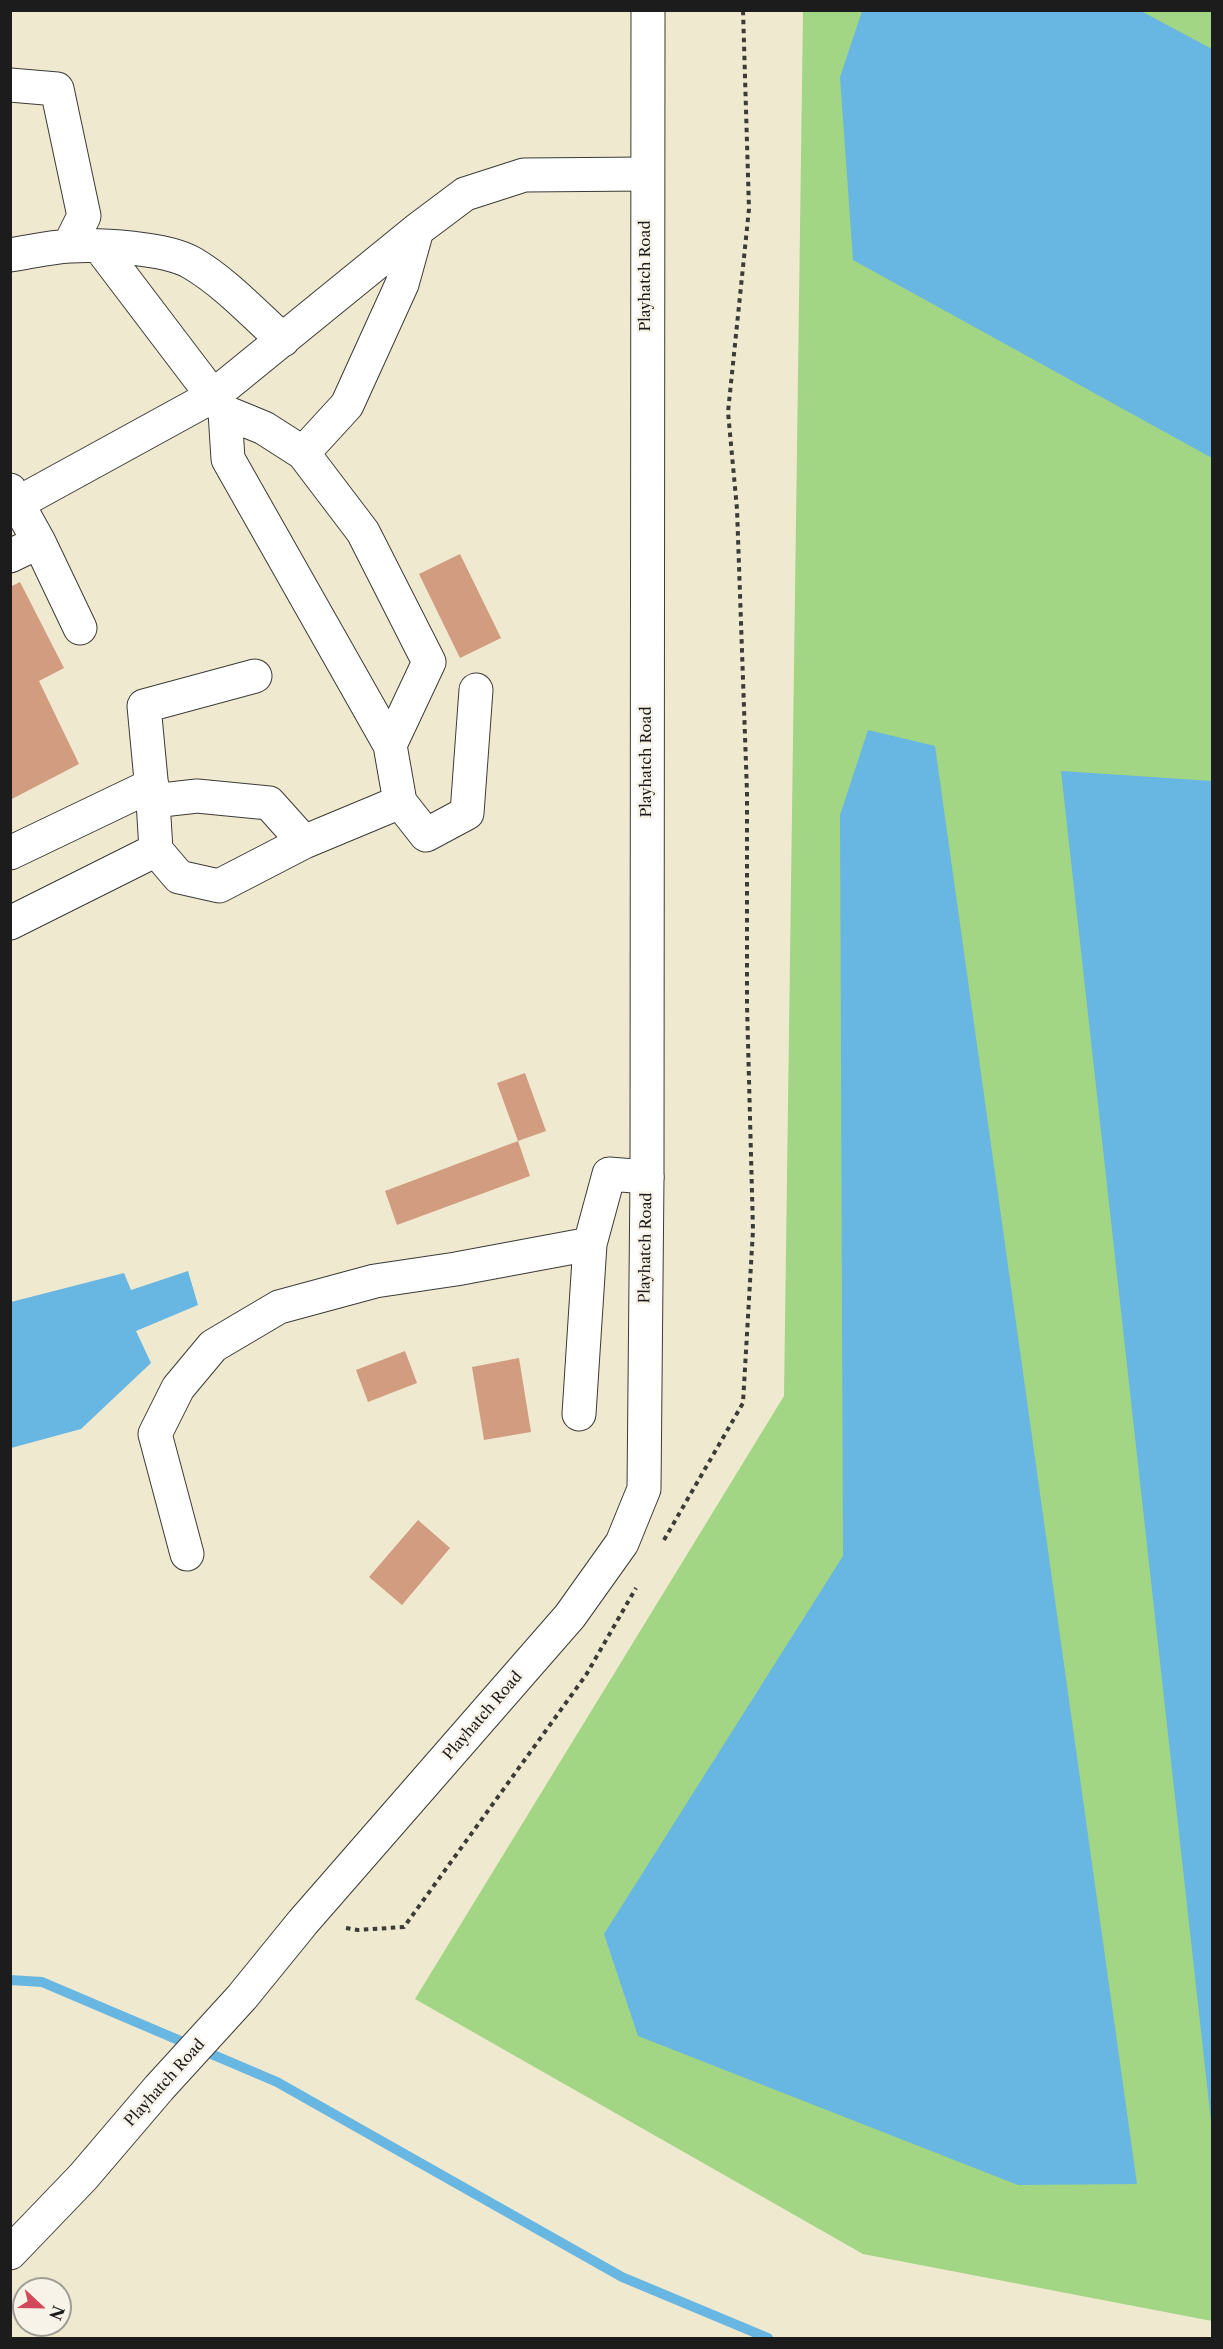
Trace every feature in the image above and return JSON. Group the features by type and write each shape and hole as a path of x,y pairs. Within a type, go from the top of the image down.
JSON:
{"main road":[{"name":"Playhatch Road","path":"10,2253 83,2176 242,1997 303,1922 570,1616 622,1543 644,1489 647,1177 646,174 648,10"},
{"path":"10,85 57,88 84,216 84,246 219,404 264,428 303,453 363,532 429,662 390,745"},
{"path":"80,628 25,549 14,497 219,404 283,340 417,230 465,194 524,175 646,174"},
{"path":"303,453 347,405 402,284 417,230"},
{"path":"10,255 84,246 161,253 190,262 219,282 283,340"},
{"path":"219,404 228,459 390,745 400,802 426,835 467,813 476,690"},
{"path":"255,676 144,705 156,850 179,877 219,886 304,842 400,802"},
{"path":"10,853 153,793 269,803 304,842"},
{"path":"10,923 156,850"},
{"path":"579,1414 590,1244 609,1174 647,1177"},
{"path":"187,1554 154,1434 178,1388 213,1346 279,1307 343,1289 375,1281 456,1269 590,1244"}],"green space":[{"path":"803,11 1212,11 1212,2321 863,2254 415,1999 784,1396"}],"water":[{"path":"862,11 1141,11 1212,49 1212,458 853,260 840,77"},
{"path":"868,730 935,746 1137,2184 1018,2185 638,2036 604,1934 843,1556 840,815"},
{"path":"1061,771 1212,781 1212,2130"},
{"path":"188,1271 198,1305 136,1331 151,1363 81,1429 11,1448 11,1302 124,1273 131,1290"}],"building":[{"path":"460,554 501,638 460,658 419,574"},
{"path":"20,582 64,668 39,681 79,764 10,800 10,587"},
{"path":"525,1073 546,1131 518,1141 497,1083"},
{"path":"518,1141 530,1176 397,1225 385,1191"},
{"path":"405,1351 417,1383 368,1402 356,1370"},
{"path":"519,1358 531,1432 484,1440 472,1367"},
{"path":"418,1520 450,1548 402,1605 369,1577"}],"waterway":[{"path":"10,1980 42,1982 277,2082 622,2277 768,2338"}]}
